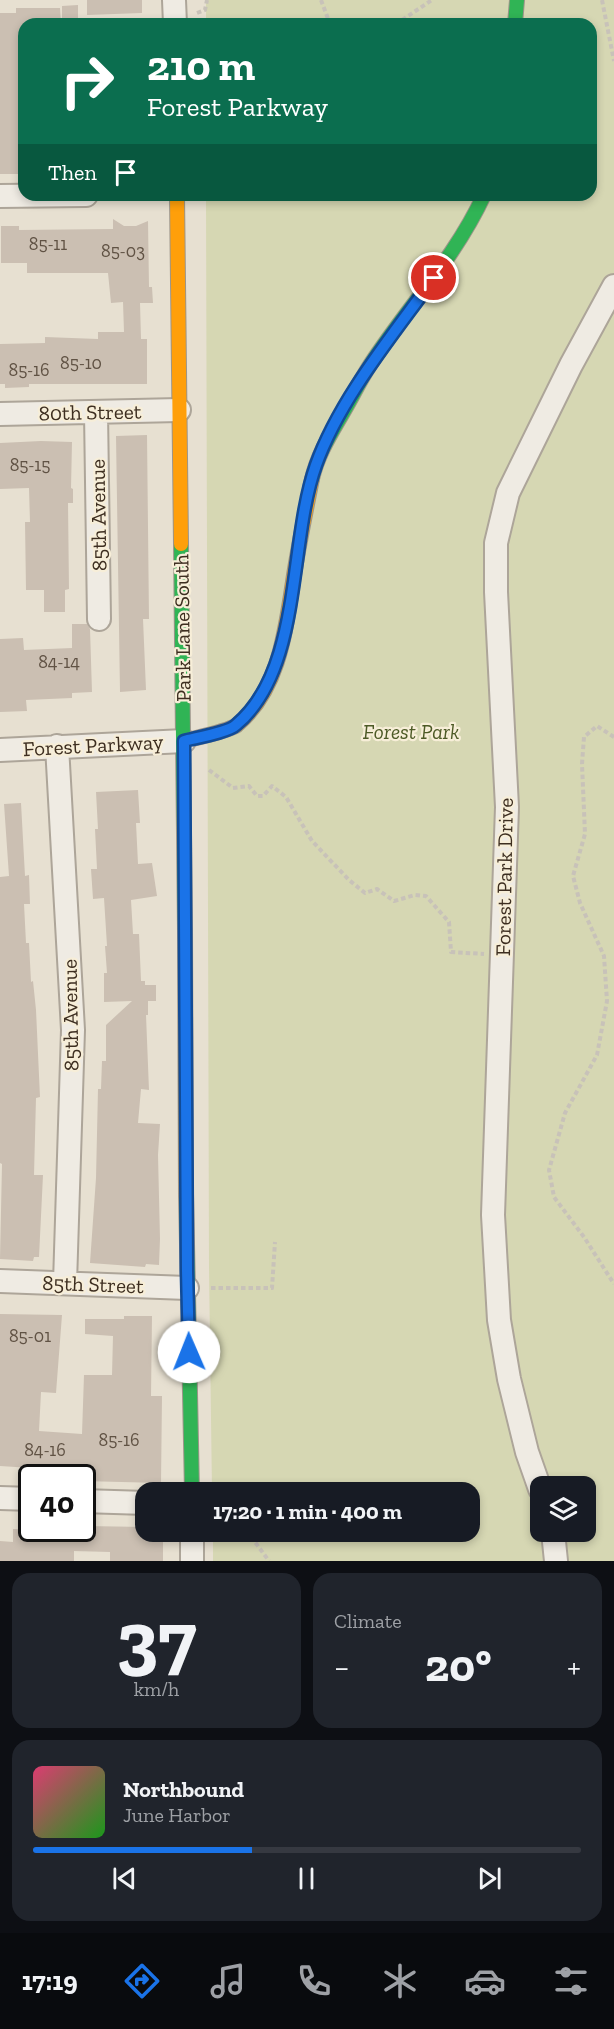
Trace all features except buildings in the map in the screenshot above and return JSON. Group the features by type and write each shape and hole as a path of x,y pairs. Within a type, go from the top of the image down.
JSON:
{"street":[{"path":"174,0 175,18"},
{"path":"516,18 517,0"},
{"path":"0,196 18,196"},
{"name":"Park Lane South","path":"177,201 184,741 187,1288 192,1482"},
{"name":"Forest Parkway","path":"0,750 184,741 235,727 259,700 277,664 303,521 315,467 324,446 370,365 440,268 473,219 481,201"},
{"name":"Forest Park Drive","path":"535,1476 509,1379 500,1320 493,1215 507,807 495,592 496,543 508,493 571,365 614,286"},
{"name":"80th Street","path":"0,414 179,410"},
{"name":"85th Avenue","path":"96,412 99,619"},
{"name":"85th Avenue","path":"57,746 73,1030 65,1284"},
{"name":"85th Street","path":"0,1281 187,1288"},
{"path":"0,1498 18,1499"},
{"path":"96,1501 135,1503"},
{"path":"192,1542 192,1561"},
{"path":"554,1542 555,1561"}],"path":[{"path":"197,13 205,10 207,0"},
{"path":"321,0 328,18"},
{"path":"405,18 432,0"},
{"path":"602,0 614,61"},
{"path":"614,737 597,726 584,737 582,764 585,834 573,876 580,903 604,956 607,1001 597,1055 565,1113 549,1170 554,1197 585,1237 614,1284"},
{"path":"208,770 233,788 249,786 257,796 263,796 272,786 280,791 286,797 312,841 365,894 377,889 394,901 415,895 426,896 449,922 451,952 477,954"},
{"path":"211,1288 272,1288 276,1242"},
{"path":"255,1542 269,1561"}],"green space":[{"name":"Forest Park","path":"206,0 614,0 614,1561 213,1561 213,1542 480,1542 480,1482 212,1482 209,1267 206,201 597,201 597,18 206,18"}],"traffic: fast":[{"path":"516,18 517,0"},
{"path":"312,479 326,443 367,370 445,261 481,201"},
{"path":"181,544 185,931"},
{"path":"186,1194 192,1482"}],"traffic: slow":[{"path":"177,201 181,544"},
{"path":"184,741 237,725 252,710 264,692 273,673 285,633 312,479"},
{"path":"185,931 186,1194"}],"route":[{"path":"189,1352 184,741 235,727 259,700 277,664 284,635 303,521 315,467 342,411 370,365 434,278"}]}
